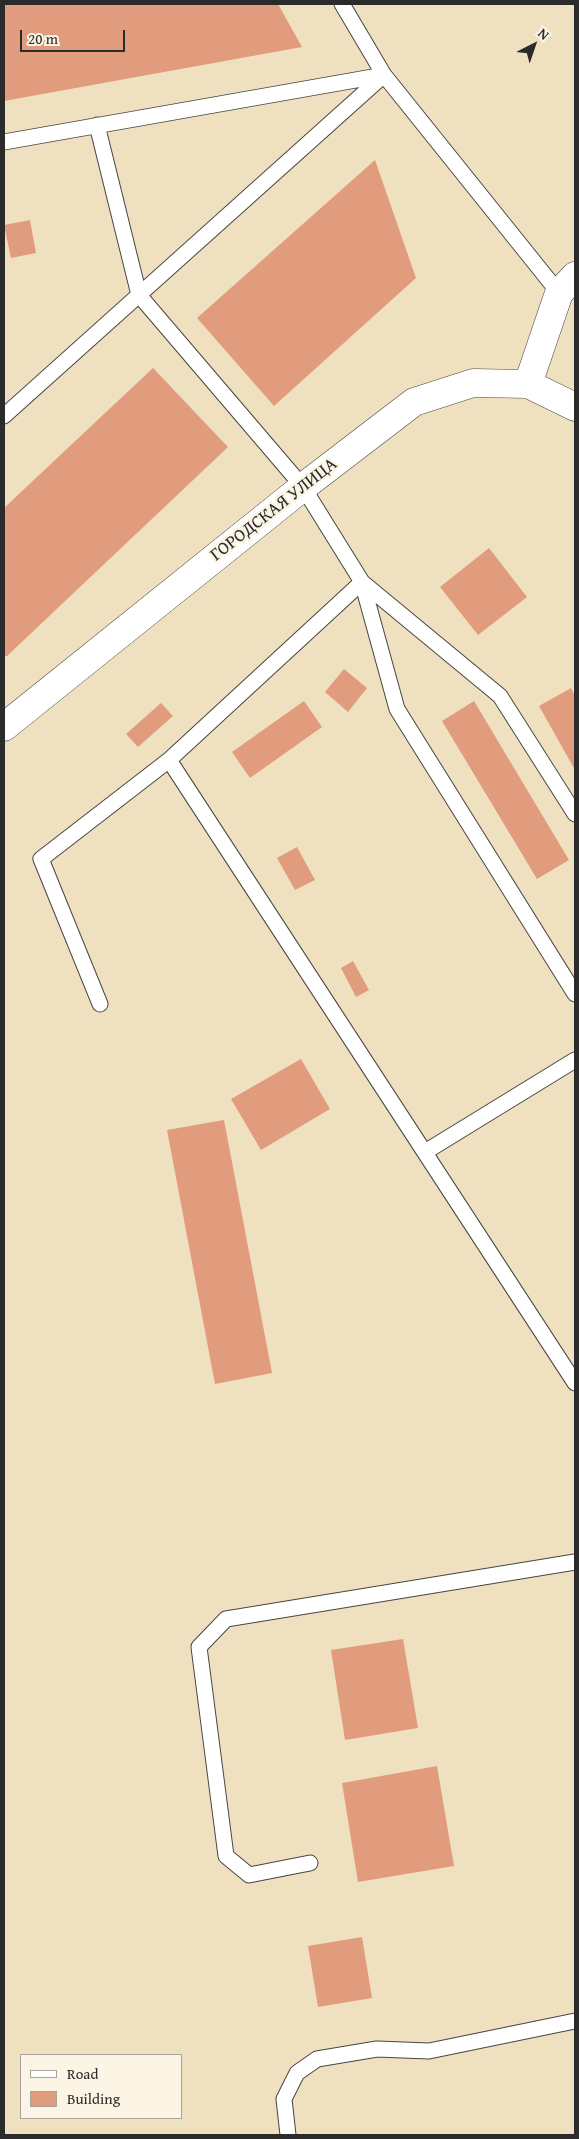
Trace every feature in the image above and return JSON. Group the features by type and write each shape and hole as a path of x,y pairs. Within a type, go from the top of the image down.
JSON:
{"street":[{"path":"528,384 567,284"},
{"name":"ГОРОДСКАЯ УЛИЦА","path":"4,727 303,486 414,402 473,383 528,384 575,407"}],"lane":[{"path":"342,4 384,75 567,284"},
{"path":"4,142 384,75"},
{"path":"4,416 384,75"},
{"path":"97,125 139,295 303,486 362,582 397,709 575,994"},
{"path":"100,1004 41,860 169,760 362,582"},
{"path":"362,582 500,696 575,814"},
{"path":"169,760 425,1152 569,1361 575,1383"},
{"path":"425,1152 575,1060"},
{"path":"310,1863 249,1875 226,1856 199,1647 226,1619 575,1562"},
{"path":"288,2135 284,2099 297,2073 317,2059 377,2049 428,2051 575,2021"}],"building":[{"path":"4,4 278,4 302,47 4,101"},
{"path":"375,160 416,278 274,406 197,318"},
{"path":"30,220 36,253 11,258 4,225"},
{"path":"153,368 228,447 7,656 4,656 4,508"},
{"path":"489,548 527,597 478,635 440,587"},
{"path":"344,669 367,688 348,712 325,692"},
{"path":"571,688 575,696 575,770 539,706"},
{"path":"304,701 322,727 250,778 232,752"},
{"path":"474,701 569,860 537,879 442,721"},
{"path":"161,703 173,716 138,747 126,734"},
{"path":"297,847 315,880 295,890 277,858"},
{"path":"353,961 369,990 356,997 341,968"},
{"path":"301,1059 330,1109 261,1150 231,1099"},
{"path":"224,1120 272,1373 215,1384 167,1130"},
{"path":"403,1639 418,1728 345,1740 331,1650"},
{"path":"437,1766 454,1866 358,1882 342,1783"},
{"path":"362,1937 372,1998 318,2007 308,1946"}]}
